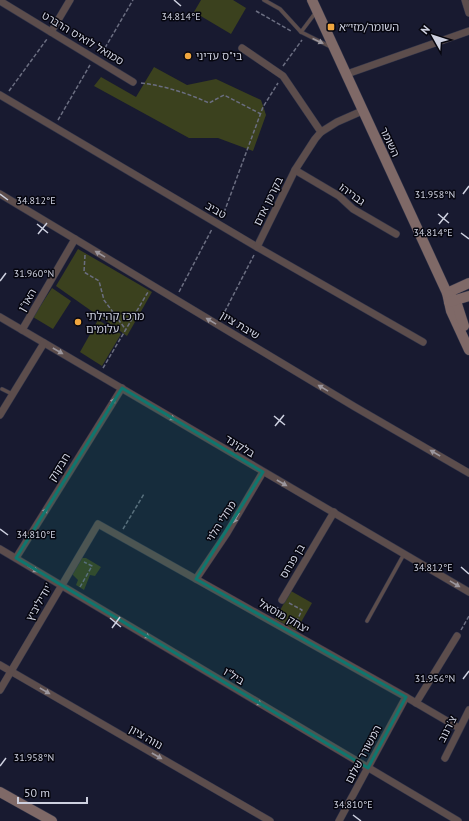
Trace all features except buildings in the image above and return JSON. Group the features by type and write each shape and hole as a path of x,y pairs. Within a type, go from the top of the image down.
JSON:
{"street":[{"path":"51,32 70,0"},
{"name":"השומר","path":"312,0 469,340"},
{"path":"464,0 469,13"},
{"name":"סמואל לואיס הרברט","path":"0,1 133,82"},
{"path":"347,74 469,31"},
{"path":"242,48 281,74 321,132"},
{"name":"טביב","path":"2,96 257,248 422,342"},
{"name":"בקרמן אדם","path":"257,248 295,170 315,139 321,132 337,122 362,111"},
{"name":"גבריהו","path":"295,170 339,196 353,209 396,234"},
{"name":"שיבת ציון","path":"0,194 355,407 469,473"},
{"name":"האו\"ן","path":"22,330 75,239"},
{"path":"451,299 469,283"},
{"path":"451,299 469,296"},
{"name":"השומר","path":"451,299 451,311 469,350"},
{"name":"בלקינד","path":"0,317 469,592"},
{"path":"0,415 44,342"},
{"name":"חבקוק","path":"16,558 122,388"},
{"name":"מחלי הלוי","path":"196,579 228,533 263,472"},
{"name":"בן פנחס","path":"282,600 334,512"},
{"name":"יצחק מוסאל","path":"98,524 459,728"},
{"name":"יודיליביץ'","path":"0,690 98,524"},
{"name":"ביל\"ו","path":"0,549 458,821"},
{"path":"416,703 457,636"},
{"name":"נווה ציון","path":"0,665 270,821"},
{"name":"המשורר שלום","path":"339,821 406,697"},
{"name":"צ'רנוב","path":"445,758 469,710"},
{"path":"0,792 52,821"}],"lane":[{"path":"264,0 280,10 301,32 334,49"},
{"path":"301,32 317,12"},
{"path":"2,389 12,394"},
{"path":"367,622 404,554"}],"path":[{"path":"54,127 133,0"},
{"path":"2,96 51,32"},
{"path":"176,299 217,224 261,114 281,74 303,38"},
{"path":"133,82 159,86 192,96 208,103 224,95 261,114"},
{"path":"86,246 84,272 99,281 104,300 126,330"},
{"path":"218,325 257,248"},
{"path":"99,375 152,285"},
{"path":"119,536 144,494"},
{"path":"78,558 92,566 80,587"},
{"path":"270,621 282,600 302,610 291,633"},
{"path":"457,636 469,616"}],"highlighted area":[{"path":"122,388 263,472 196,579 406,697 368,768 16,558"}],"green space":[{"path":"201,0 233,0 246,8 231,34 194,12"},
{"path":"154,67 187,85 216,79 261,100 266,115 253,151 218,138 189,138 94,86 101,77 136,97"},
{"path":"78,249 152,292 127,336 56,286"},
{"path":"52,288 71,301 53,329 33,317"},
{"path":"98,320 121,334 102,366 80,352"},
{"path":"81,558 86,558 101,567 95,576 90,575 84,590 76,585 78,580 72,574"},
{"path":"291,591 312,603 296,631 275,619"}],"place":[{"name":"השומר/מזי״א","path":"331,27"},
{"name":"בי\"ס עדיני","path":"188,56"},
{"name":"מרכז קהילתי עלומים","path":"78,322"}]}
